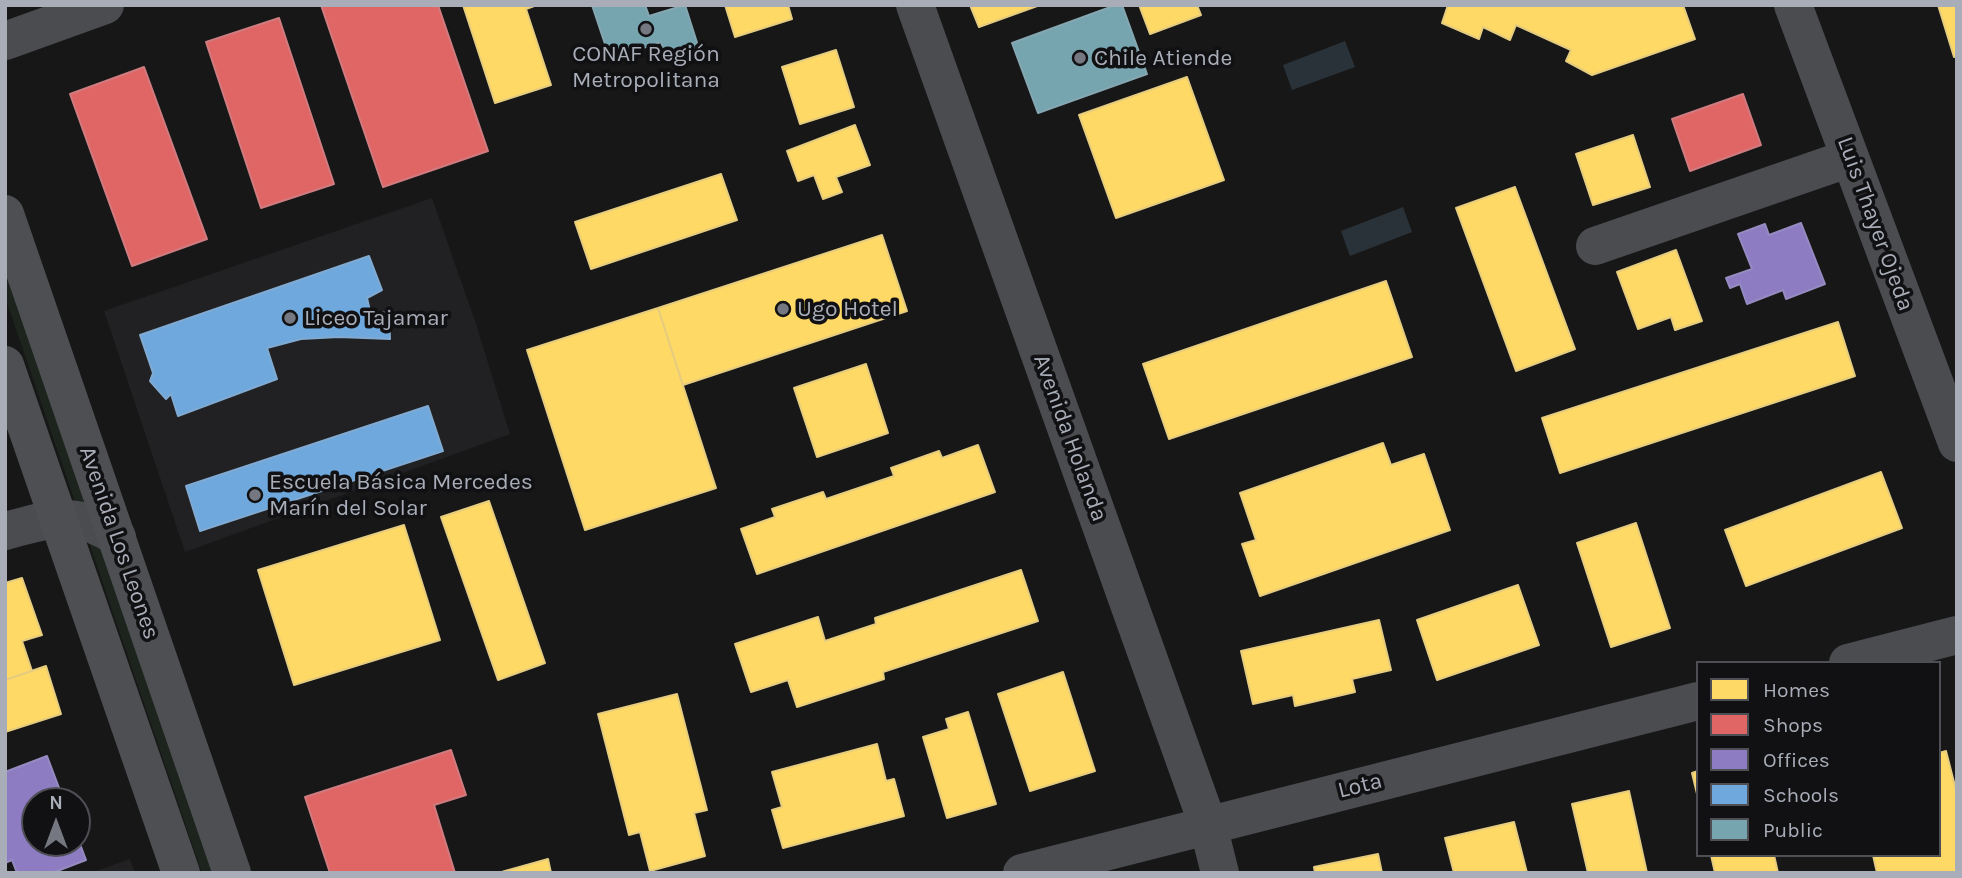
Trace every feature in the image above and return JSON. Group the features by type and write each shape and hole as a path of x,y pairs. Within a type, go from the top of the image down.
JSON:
{"main road":[{"name":"Avenida Los Leones","path":"5,214 232,873"},
{"path":"5,365 181,873"}],"street":[{"path":"5,41 105,5"},
{"name":"Avenida Holanda","path":"915,5 1208,825 1220,873"},
{"name":"Luis Thayer Ojeda","path":"1793,5 1957,443"},
{"path":"1595,246 1850,158"},
{"path":"5,531 57,517 88,522 117,537"},
{"path":"1856,661 1957,635"},
{"name":"Lota","path":"1022,873 1696,702"}],"shaded area":[{"path":"1345,41 1355,67 1292,90 1283,65"},
{"path":"432,198 476,324 510,434 185,552 104,311"},
{"path":"1403,207 1412,232 1350,256 1341,231"},
{"path":"5,253 217,873 202,873 5,297"},
{"path":"130,859 135,873 90,873"}],"building: Homes":[{"path":"463,5 537,5 526,9 551,85 495,103"},
{"path":"725,5 788,5 792,19 735,37"},
{"path":"970,5 1040,5 979,27"},
{"path":"1139,5 1197,5 1201,15 1150,34"},
{"path":"1448,5 1683,5 1695,39 1592,75 1566,61 1571,50 1516,25 1510,40 1483,27 1479,39 1442,23"},
{"path":"1938,5 1957,5 1957,56 1954,57"},
{"path":"836,50 854,107 800,124 782,67"},
{"path":"1187,77 1224,180 1116,218 1079,115"},
{"path":"855,125 870,165 836,177 842,192 823,199 814,175 798,181 787,151"},
{"path":"1633,135 1650,187 1593,205 1576,154"},
{"path":"721,174 737,220 591,269 575,222"},
{"path":"1515,187 1575,349 1516,371 1456,208"},
{"name":"Ugo Hotel","path":"882,235 907,311 683,385 658,308"},
{"path":"1676,250 1702,321 1675,330 1671,317 1638,329 1617,272"},
{"path":"1386,281 1412,357 1169,439 1143,364"},
{"path":"658,308 716,488 585,530 527,350"},
{"path":"1838,322 1855,376 1560,473 1542,418"},
{"path":"866,364 888,433 817,457 794,388"},
{"path":"1383,443 1391,465 1424,454 1450,530 1260,596 1242,544 1256,540 1240,493"},
{"path":"978,445 995,492 757,574 741,529 775,517 772,509 823,492 826,499 894,476 891,468 939,451 942,458"},
{"path":"1881,472 1902,528 1746,586 1725,530"},
{"path":"489,501 545,663 498,680 441,517"},
{"path":"1636,523 1670,628 1611,647 1577,543"},
{"path":"404,525 440,640 294,685 258,570"},
{"path":"1021,570 1038,621 883,672 884,679 797,707 788,680 751,692 735,644 818,617 825,641 876,624 875,618"},
{"path":"22,578 42,635 22,641 32,671 5,680 5,583"},
{"path":"1518,585 1539,645 1437,680 1417,620"},
{"path":"1379,620 1391,670 1352,679 1355,692 1295,706 1293,695 1253,704 1241,651"},
{"path":"46,666 61,714 5,732 5,680"},
{"path":"1063,672 1095,771 1030,791 998,694"},
{"path":"677,694 707,810 694,813 705,856 650,871 640,832 629,835 598,714"},
{"path":"968,712 996,804 947,818 923,737 949,729 946,719"},
{"path":"877,744 886,781 894,779 904,816 783,848 772,810 782,807 772,772"},
{"path":"1946,751 1957,794 1957,873 1877,873 1873,857 1941,857 1941,752"},
{"path":"1696,772 1696,790 1692,773"},
{"path":"1629,791 1647,873 1588,873 1572,804"},
{"path":"1514,822 1527,873 1454,873 1445,838"},
{"path":"1378,854 1382,873 1315,873 1314,867"},
{"path":"1711,857 1774,857 1778,873 1715,873"},
{"path":"548,859 551,873 498,873"}],"building: Shops":[{"path":"321,5 438,5 488,151 383,187"},
{"path":"279,18 334,184 261,208 206,42"},
{"path":"144,67 207,239 132,266 70,94"},
{"path":"1743,94 1761,145 1690,171 1672,119"},
{"path":"451,750 466,795 434,805 455,873 330,873 305,797"}],"building: Offices":[{"path":"1801,223 1825,284 1786,299 1783,290 1747,304 1740,284 1730,288 1726,278 1752,269 1738,234 1765,224 1769,235"},
{"path":"47,756 59,787 21,787 21,857 85,857 86,860 52,873 17,873 12,860 5,863 5,772"}],"building: Schools":[{"path":"369,256 382,290 367,298 370,311 389,313 390,339 301,339 267,348 277,379 178,416 171,394 166,399 150,381 153,373 140,335"},
{"path":"428,406 443,451 200,531 186,486"}],"building: Public":[{"name":"CONAF Región Metropolitana","path":"592,5 645,5 649,16 685,5 700,52 668,62 661,42 610,59"},
{"name":"Chile Atiende","path":"1122,5 1147,74 1038,113 1012,43"}],"place":[{"name":"CONAF Región Metropolitana","path":"646,29"},
{"name":"Chile Atiende","path":"1080,58"},
{"name":"Ugo Hotel","path":"783,309"},
{"name":"Liceo Tajamar","path":"290,318"},
{"name":"Escuela Básica Mercedes Marín del Solar","path":"255,495"}]}
